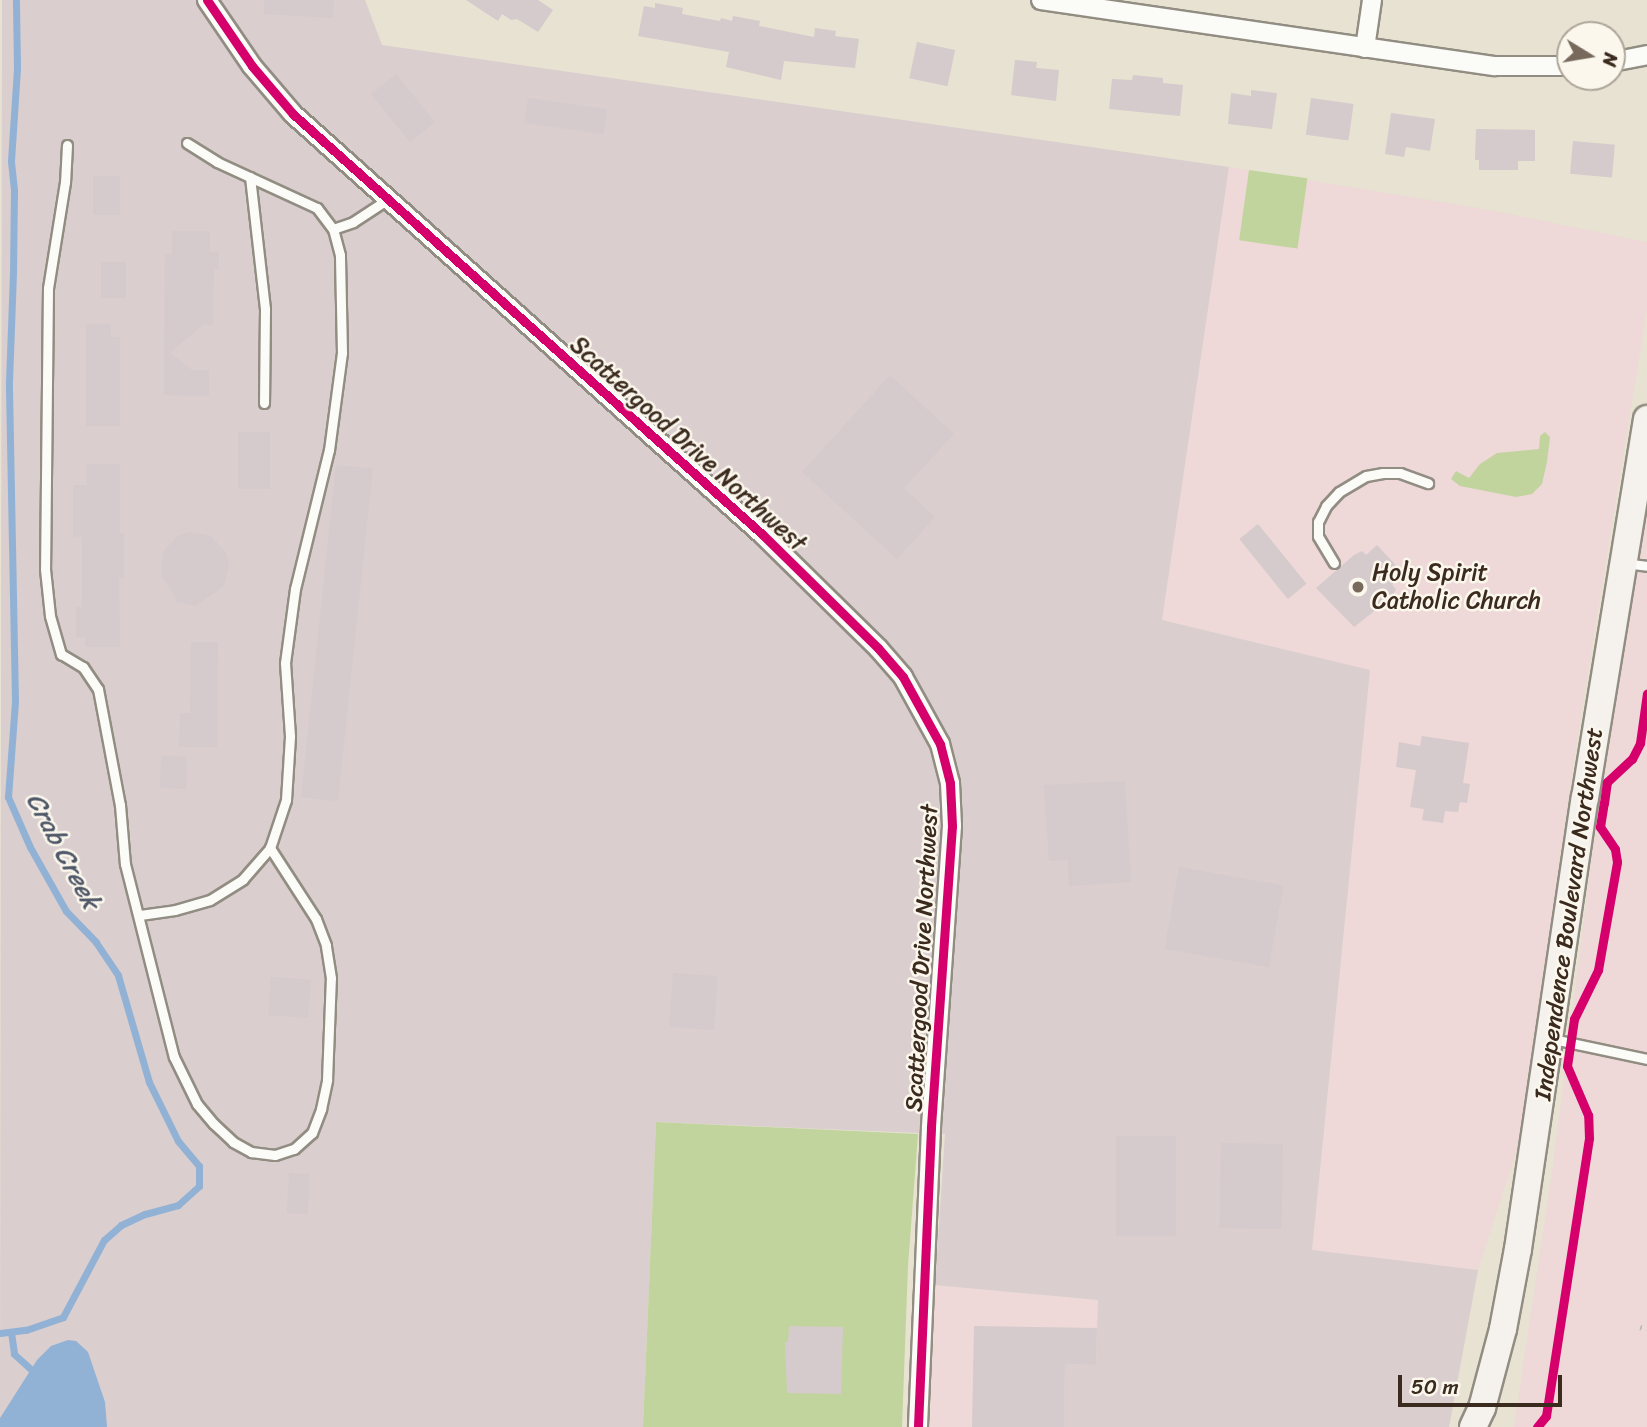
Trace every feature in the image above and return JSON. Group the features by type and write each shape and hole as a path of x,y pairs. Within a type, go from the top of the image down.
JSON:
{"street":[{"name":"Scattergood Drive Northwest","path":"207,0 252,66 293,114 762,534 858,629 902,677 940,744 950,783 952,826 930,1154 918,1427"},
{"path":"1041,0 1088,3 1365,48 1495,65 1556,66"},
{"path":"1365,48 1372,0"},
{"path":"1626,59 1647,55"},
{"name":"Independence Boulevard Northwest","path":"1481,1421 1518,1249 1550,1038 1635,565 1647,419"}],"lane":[{"path":"140,915 175,910 210,900 243,879 270,848 286,800 290,736 285,663 295,589 329,450 342,353 340,255 332,229 317,208 250,177 187,143"},
{"path":"67,145 65,182 48,288 45,569 50,616 61,654 83,667 98,689 120,805 125,864 174,1057 197,1104 233,1142 251,1152 275,1155 294,1149 312,1133 321,1109 327,1080 331,978 326,944 316,919 270,848"},
{"path":"250,177 265,309 264,403"},
{"path":"332,229 353,222 388,199"},
{"path":"1334,563 1318,536 1318,522 1326,506 1339,492 1366,476 1383,472 1407,475 1428,483"},
{"path":"1550,1038 1647,1059"}],"path":[{"path":"1640,1327 1647,1329"}],"shaded area":[{"path":"2,0 365,0 382,45 1229,167 1162,620 1370,670 1312,1250 1478,1270 1449,1427 1064,1427 1065,1364 1096,1365 1098,1300 935,1285 945,1134 656,1122 643,1427 0,1427"},
{"path":"1229,167 1479,208 1647,242 1647,309 1578,734 1519,1143 1478,1270 1312,1251 1370,671 1162,620"},
{"path":"1647,500 1647,1427 1514,1427 1552,1173 1592,857"},
{"path":"935,1285 1098,1300 1096,1365 1064,1427 930,1427"}],"green space":[{"path":"1249,170 1307,178 1298,249 1239,240"},
{"path":"1545,432 1550,437 1547,462 1542,484 1532,494 1516,497 1460,486 1451,479 1456,471 1469,478 1480,464 1497,453 1539,449 1540,436"},
{"path":"656,1122 918,1134 908,1266 902,1427 643,1427"}],"water":[{"path":"68,1340 76,1341 88,1352 105,1402 107,1427 0,1427 0,1418 37,1360 51,1346"}],"building":[{"path":"264,0 334,0 333,18 264,14"},
{"path":"466,0 538,0 553,10 538,32 517,19 511,20 502,14 498,21"},
{"path":"655,3 683,8 682,14 720,21 721,18 732,21 733,16 760,21 759,26 814,37 815,28 836,31 835,36 859,39 855,68 784,61 781,80 726,67 729,52 638,36 644,6 655,8"},
{"path":"917,42 955,50 947,86 909,78"},
{"path":"1015,60 1037,62 1036,68 1059,70 1056,101 1011,95"},
{"path":"396,74 435,122 410,142 371,94"},
{"path":"1133,75 1163,78 1163,83 1183,85 1180,116 1109,109 1112,79 1132,80"},
{"path":"1251,90 1277,93 1272,129 1228,124 1231,93 1251,96"},
{"path":"528,98 607,109 604,134 525,123"},
{"path":"1311,98 1354,104 1348,141 1306,135"},
{"path":"1391,113 1435,119 1430,151 1406,147 1404,157 1385,154"},
{"path":"1476,129 1535,130 1535,161 1518,161 1518,170 1479,170 1479,160 1475,160"},
{"path":"1573,141 1615,145 1612,178 1570,174"},
{"path":"93,176 120,176 120,215 93,215"},
{"path":"172,231 210,231 210,252 219,252 219,269 214,269 213,325 203,325 170,353 192,370 209,370 209,396 164,395 165,254 172,254"},
{"path":"101,262 126,262 126,298 101,298"},
{"path":"86,324 111,324 111,337 120,337 120,426 86,426"},
{"path":"890,375 954,434 904,488 935,517 897,559 802,472"},
{"path":"238,432 270,432 270,489 238,489"},
{"path":"86,464 120,464 120,533 124,533 124,578 119,578 120,647 85,647 85,637 76,637 76,607 82,607 82,537 73,536 73,485 87,485"},
{"path":"336,465 373,469 338,801 301,797"},
{"path":"1258,524 1306,584 1288,599 1239,539"},
{"path":"189,532 211,536 226,553 229,564 224,586 196,606 175,602 176,598 161,575 163,552 178,536"},
{"name":"Holy Spirit Catholic Church","path":"1377,545 1404,574 1392,585 1396,589 1392,597 1354,627 1316,588 1354,555 1362,551 1366,555"},
{"path":"191,642 218,642 217,747 179,747 180,713 190,713"},
{"path":"1422,736 1469,743 1463,783 1470,784 1467,803 1460,802 1458,812 1445,811 1443,823 1422,820 1424,809 1410,807 1416,770 1396,767 1399,742 1420,746"},
{"path":"161,756 187,757 186,789 160,788"},
{"path":"1125,781 1131,882 1069,886 1068,860 1049,861 1044,785"},
{"path":"1179,867 1283,885 1269,967 1165,949"},
{"path":"673,973 718,976 714,1030 669,1027"},
{"path":"271,977 311,980 308,1018 268,1015"},
{"path":"1116,1136 1176,1136 1176,1236 1116,1236"},
{"path":"1221,1143 1283,1144 1282,1229 1220,1228"},
{"path":"289,1173 310,1174 308,1214 287,1213"},
{"path":"789,1326 843,1327 841,1394 787,1393 785,1342 788,1342"},
{"path":"974,1326 1097,1328 1096,1365 1065,1364 1064,1427 972,1427"}],"waterway":[{"name":"Crab Creek","path":"0,1333 26,1330 63,1317 104,1240 121,1225 145,1214 178,1205 199,1186 199,1166 178,1141 149,1082 118,975 96,942 66,911 30,847 8,797 15,701 9,382 14,190 11,161 17,67 16,0"},
{"name":"Crab Creek","path":"11,1332 14,1354 32,1370"}],"cycle path":[{"path":"207,0 252,66 293,114 762,534 878,648 903,677 940,744 950,783 952,826 931,1128 918,1427"},
{"path":"1537,1427 1546,1416 1589,1138 1588,1115 1567,1066 1574,1019 1598,970 1617,862 1615,849 1600,827 1607,782 1632,759 1640,743 1647,693"}],"place":[{"name":"Holy Spirit Catholic Church","path":"1358,587"}]}
